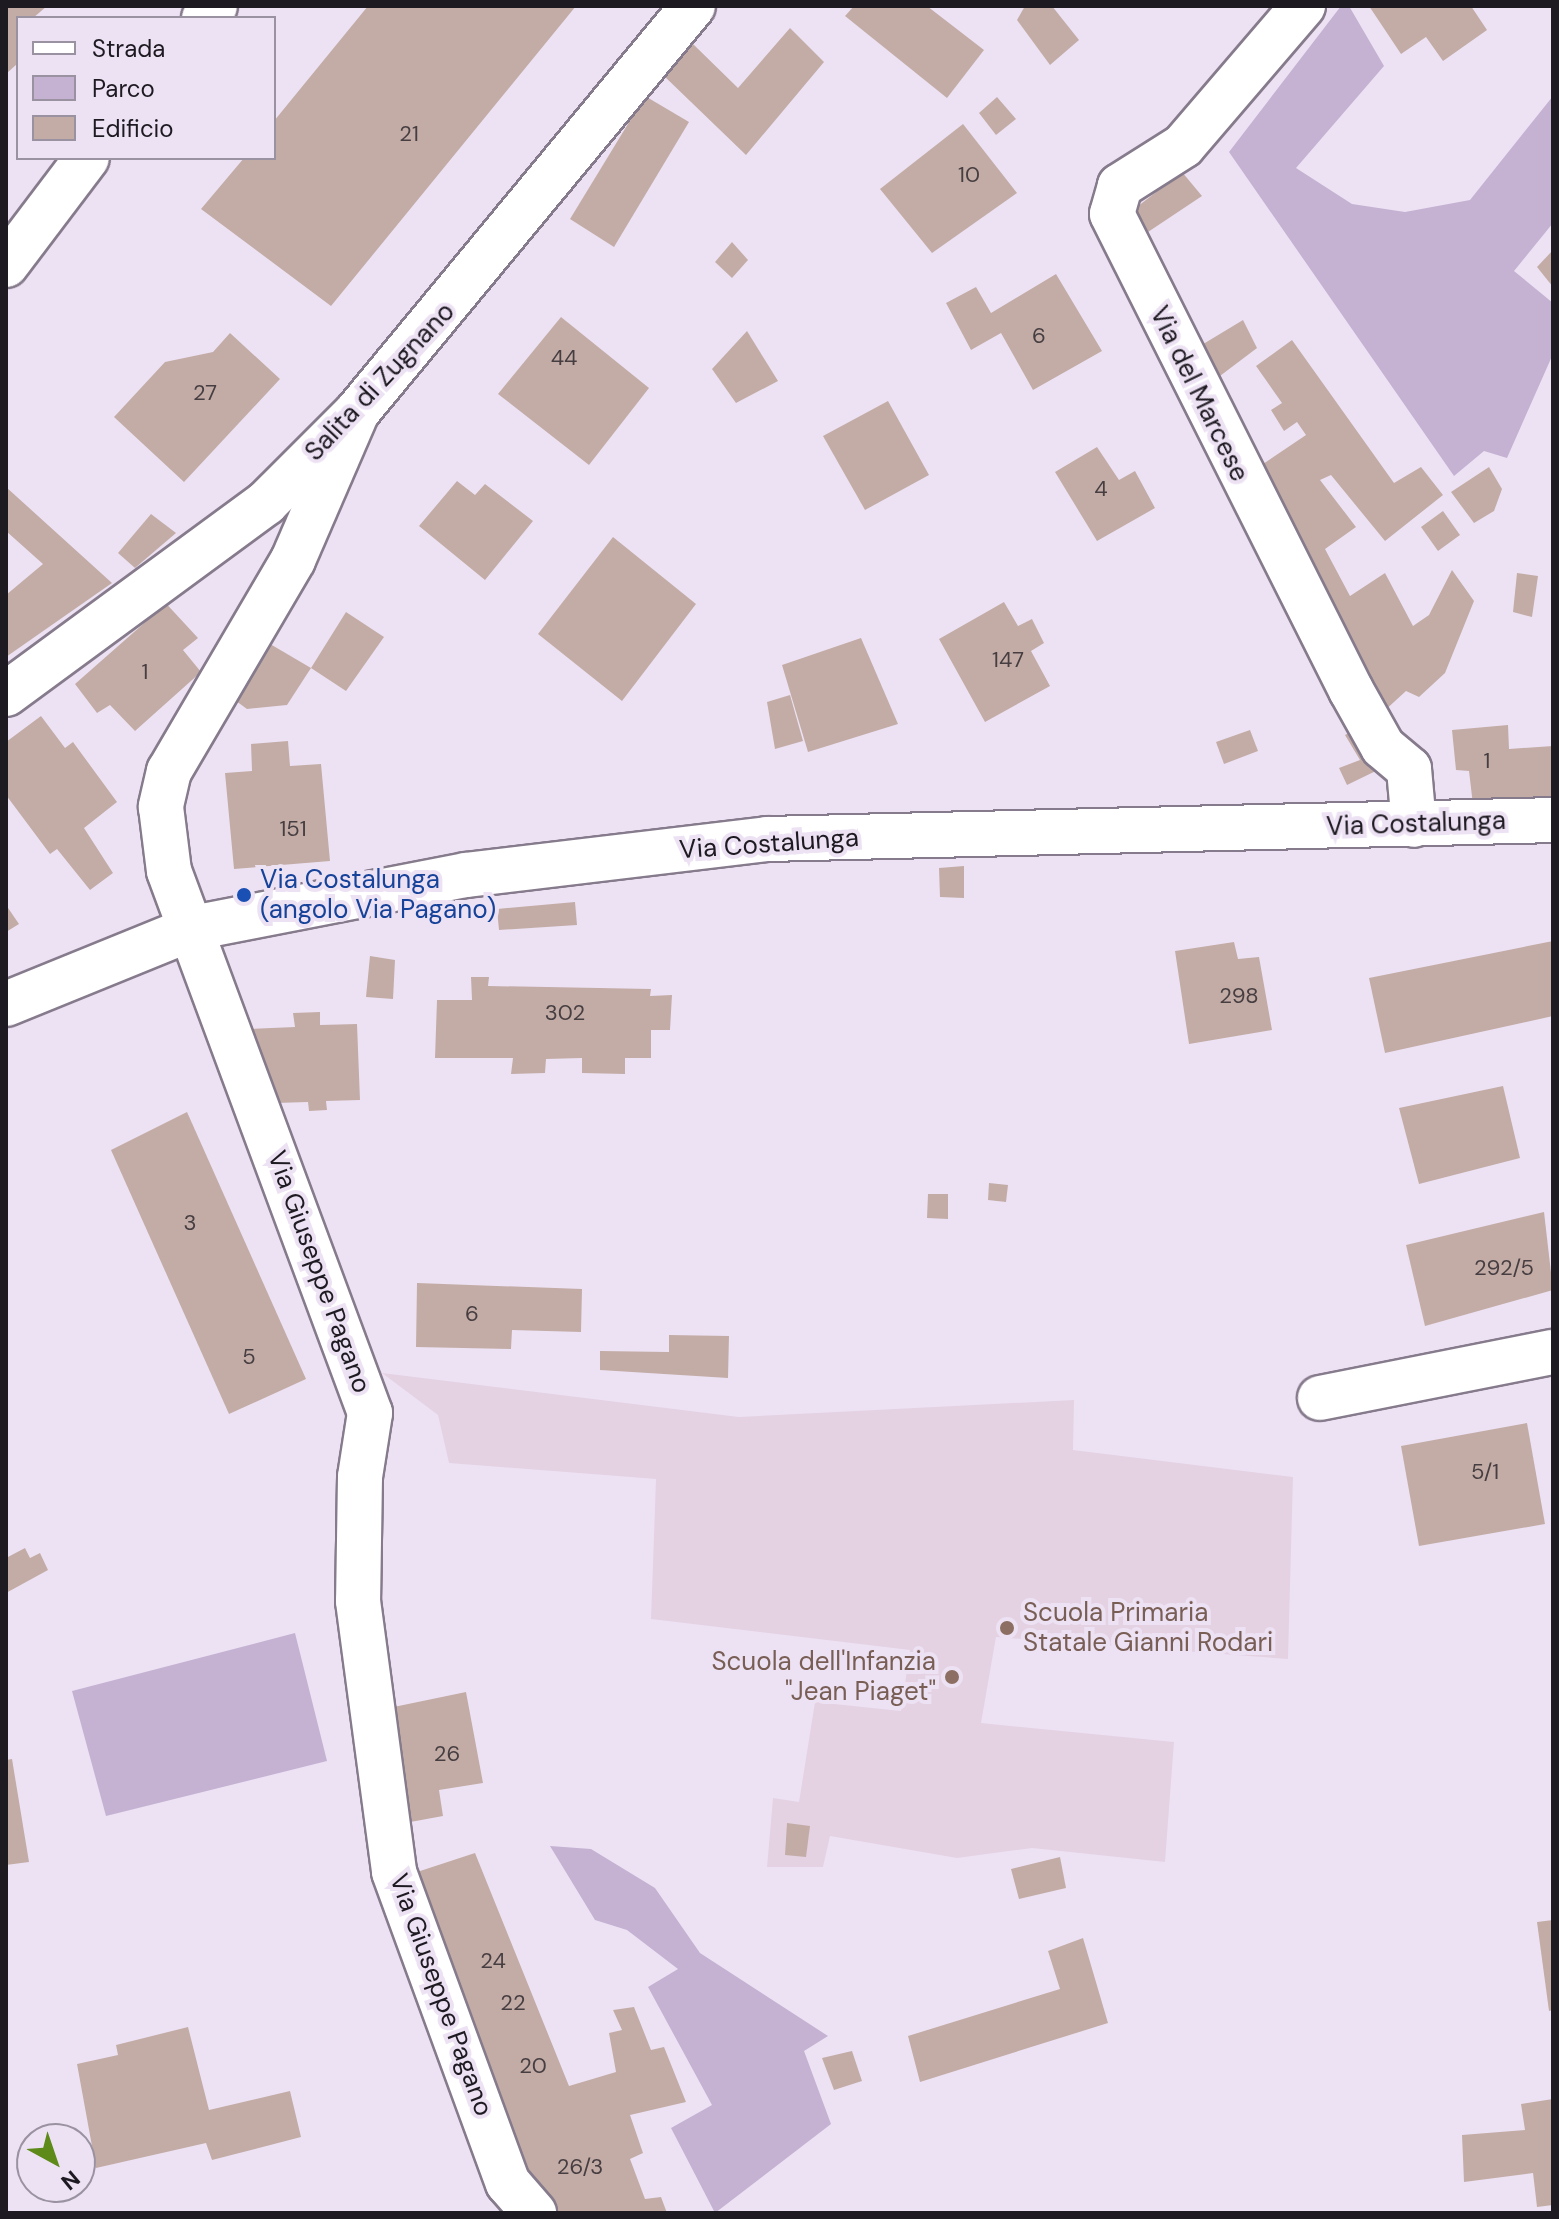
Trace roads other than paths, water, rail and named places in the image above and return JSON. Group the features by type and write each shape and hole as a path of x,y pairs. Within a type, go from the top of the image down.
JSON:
{"street":[{"name":"Salita di Zugnano","path":"6,694 266,503 357,412 693,6"},
{"name":"Via del Marcese","path":"1303,6 1183,146 1120,186 1112,214 1351,690 1383,747 1409,769 1414,825"},
{"path":"6,265 85,160"},
{"name":"Via Giuseppe Pagano","path":"357,412 293,560 169,771 161,807 169,871 193,928 370,1413 360,1477 358,1601 394,1872 508,2183 534,2213"},
{"name":"Via Costalunga","path":"6,1004 193,928 466,875 767,839 1553,820"},
{"path":"1320,1398 1553,1352"}],"place":[{"name":"Via Costalunga (angolo Via Pagano)","path":"244,895"},
{"name":"Scuola Primaria Statale Gianni Rodari","path":"1007,1628"},
{"name":"Scuola dell'Infanzia \"Jean Piaget\"","path":"952,1677"}]}
